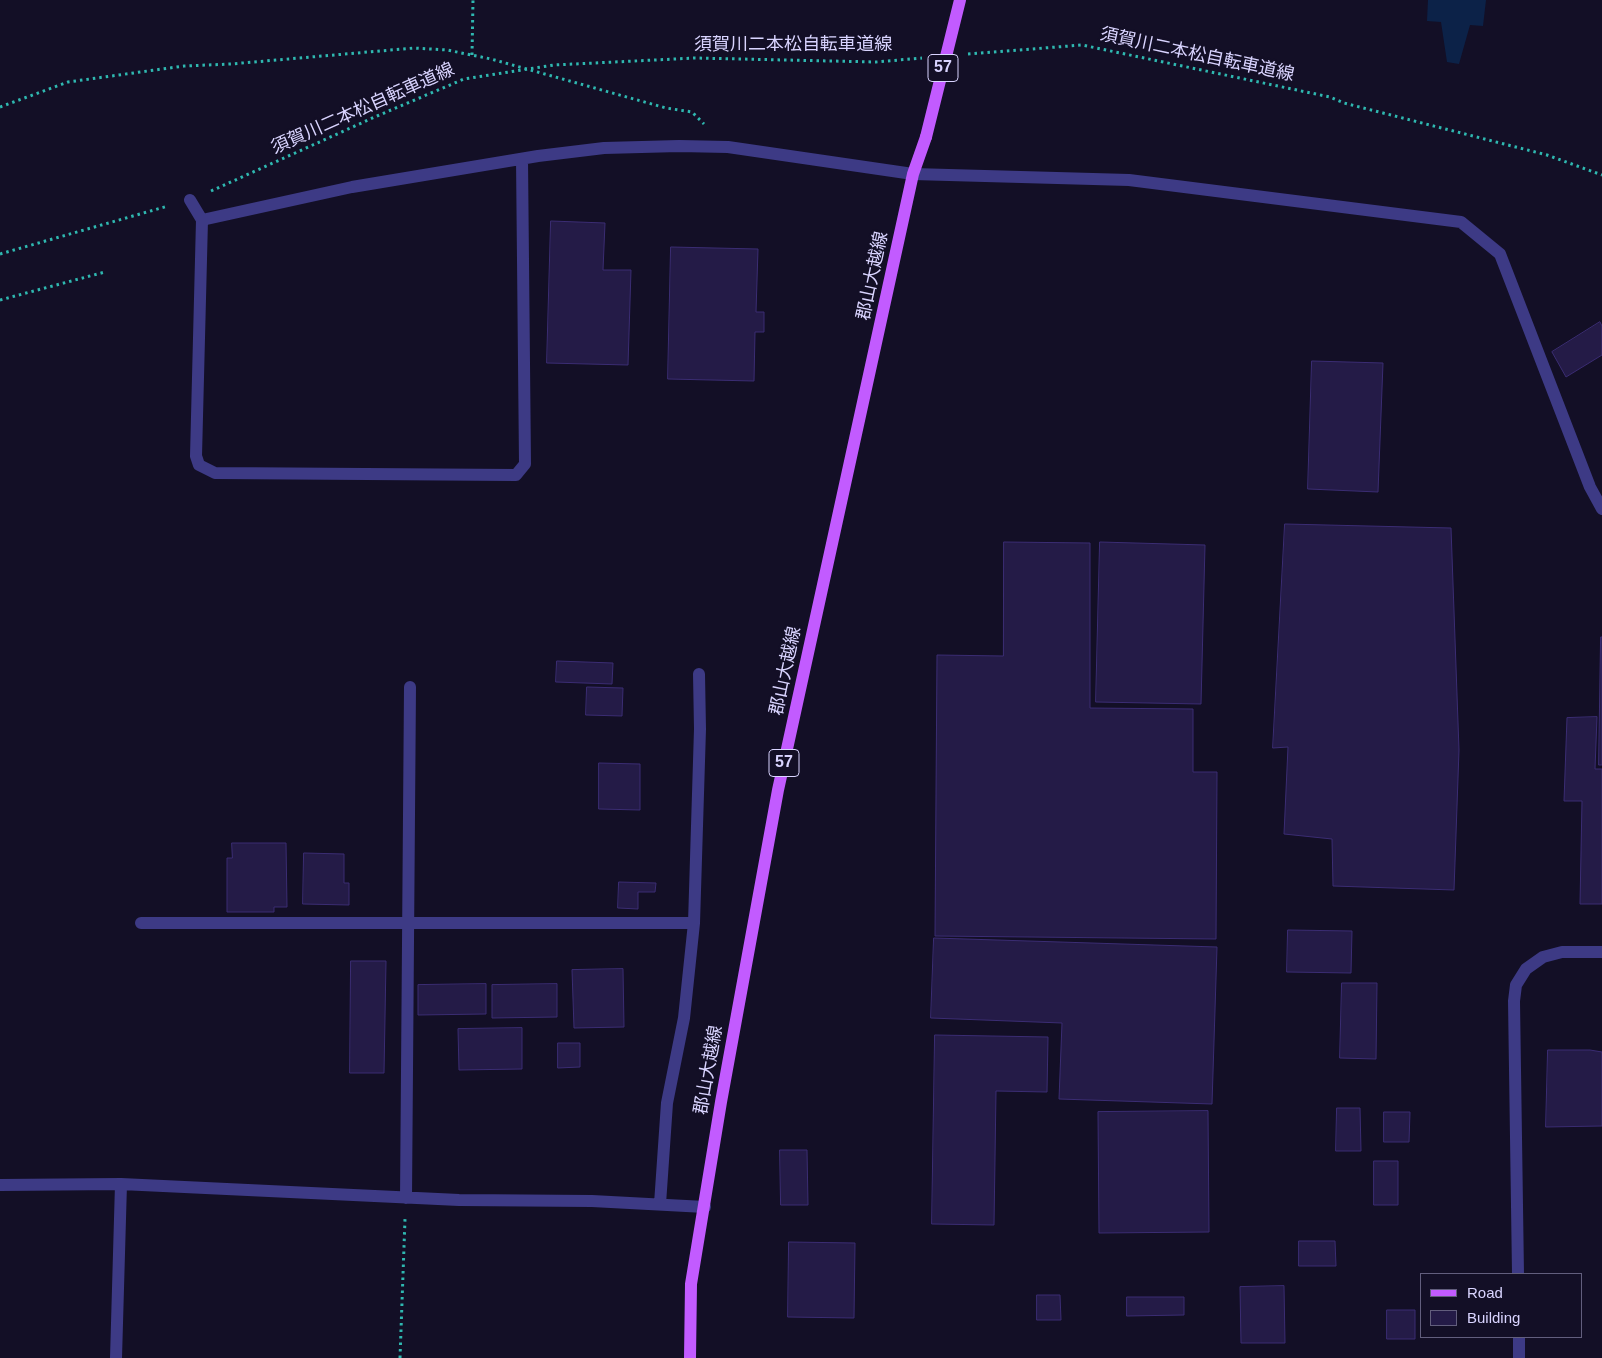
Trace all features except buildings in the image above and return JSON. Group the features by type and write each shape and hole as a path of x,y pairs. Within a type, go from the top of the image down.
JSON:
{"main road":[{"name":"郡山大越線","path":"690,1358 692,1284 720,1102 778,790 913,174 926,137 960,0"}],"street":[{"path":"202,220 352,187 522,159 604,148 728,146 913,174 1129,180 1461,222 1500,254 1590,487 1602,509"},
{"path":"190,200 202,220 196,456 199,465 215,472 516,475 525,464 522,159"},
{"path":"660,1204 667,1103 684,1018 694,923 700,729 699,674"},
{"path":"406,1198 410,687"},
{"path":"141,923 694,923"},
{"path":"1518,1273 1514,1001 1516,985 1526,969 1543,956 1562,952 1602,952"},
{"path":"0,1185 121,1184 406,1198 592,1200 705,1207"},
{"path":"116,1358 121,1184"},
{"path":"1519,1338 1519,1358"}],"path":[{"path":"472,55 473,0"},
{"name":"須賀川二本松自転車道線","path":"964,54 1082,45 1330,97 1344,103 1547,155 1602,175"},
{"path":"0,107 68,82 184,66 232,64 414,48 447,50 472,55 666,108 692,112 728,146"},
{"name":"須賀川二本松自転車道線","path":"0,254 190,200 464,79 554,65 695,58 876,62 925,58"},
{"path":"0,300 105,272"},
{"path":"400,1358 406,1198"}],"water":[{"path":"1428,0 1486,0 1483,26 1470,25 1459,64 1447,62 1441,22 1427,21"}]}
